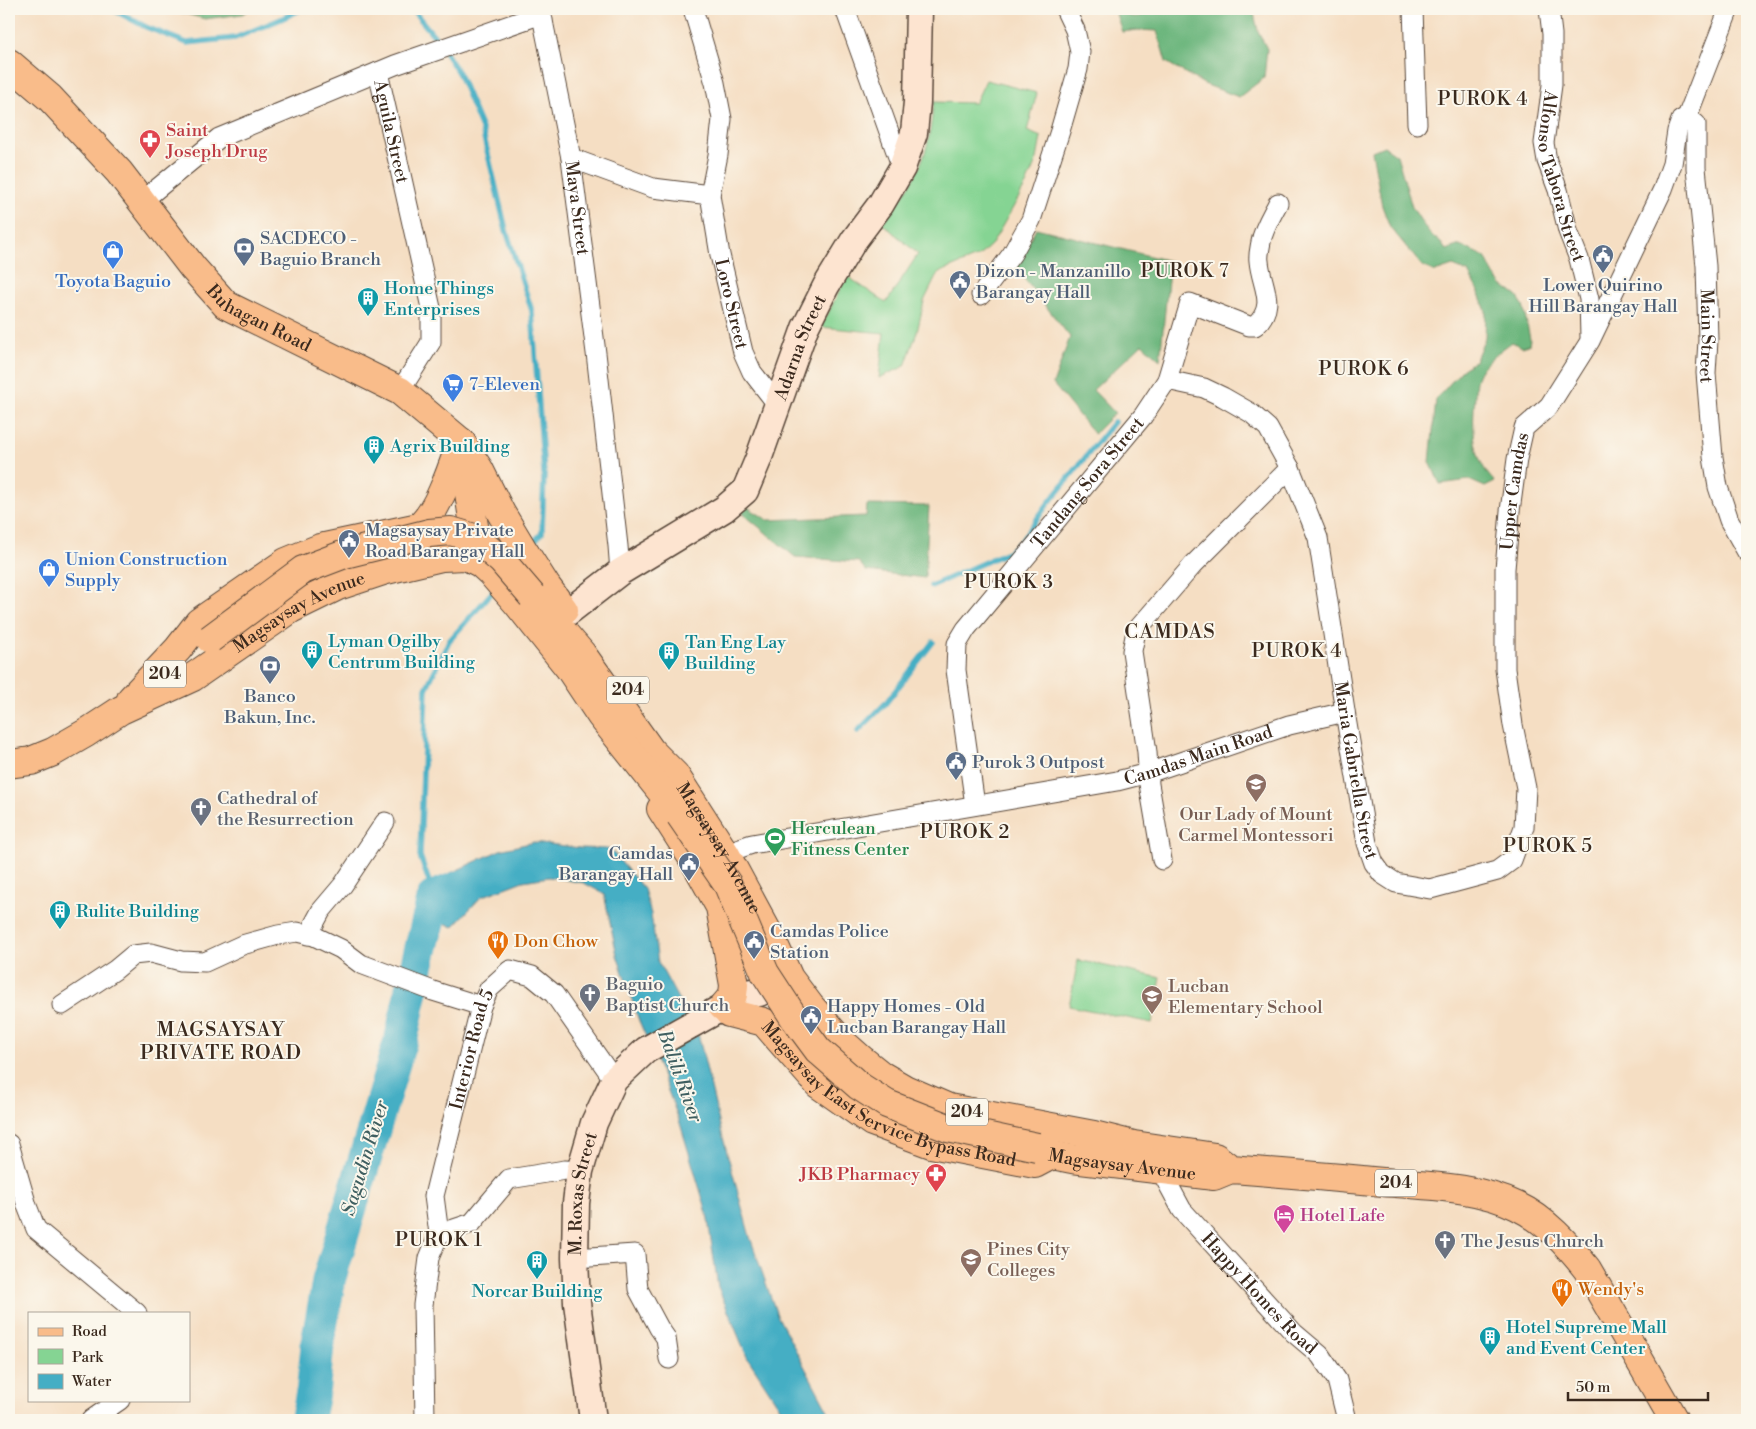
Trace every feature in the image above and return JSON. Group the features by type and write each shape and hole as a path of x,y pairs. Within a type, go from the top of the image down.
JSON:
{"main road":[{"name":"Buhagan Road","path":"9,63 50,98 119,172 193,268 226,305 400,392 461,442 479,469 501,513 545,584"},
{"path":"461,442 469,500 485,568"},
{"name":"Magsaysay Avenue","path":"121,710 178,649 199,622 286,562 320,548 419,527 428,520 452,470 461,442"},
{"path":"442,557 469,500 479,469"},
{"name":"Magsaysay Avenue","path":"9,764 31,761 53,752 121,710 303,570 345,554 429,532 460,533 479,541 502,561 582,654 646,744 665,778 680,815 728,885 765,974 818,1050 859,1086 886,1104 948,1128 1044,1151 1161,1171 1214,1176 1231,1168"},
{"name":"Magsaysay Avenue","path":"121,710 193,677 291,609 338,586 383,571 442,557 466,556 485,568 522,609 569,668 601,716 665,778 725,853 772,940 789,978 810,1006 843,1043 881,1075 949,1108 1094,1135 1134,1145 1215,1157 1231,1168 1412,1184 1478,1192 1517,1206 1552,1229 1571,1248 1587,1269 1674,1420"},
{"path":"522,609 531,589 545,584"},
{"name":"204","path":"545,584 665,737 665,778"},
{"name":"204","path":"601,716 626,766 658,804 720,906 726,949 732,964 734,985 733,995 718,1013"},
{"path":"732,964 739,974 745,976 762,972 768,962 772,940"},
{"path":"764,1022 790,1002 810,1006"},
{"name":"Magsaysay East Service Bypass Road","path":"718,1013 764,1022 818,1084 872,1122 931,1144 1035,1164 1044,1151"}],"street":[{"name":"Loro Street","path":"693,9 715,83 722,119 718,155 710,195 720,255 743,352 752,372 778,404"},
{"path":"845,9 902,168"},
{"name":"Adarna Street","path":"567,613 620,572 724,509 744,492 758,460 804,328 826,286 854,240 881,204 902,168 914,132 917,102 919,9"},
{"path":"981,295 1012,254 1031,220 1063,122 1078,70 1080,52 1075,30 1065,9"},
{"path":"1413,9 1417,124"},
{"name":"Alfonso Tabora Street","path":"1549,9 1552,34 1552,85 1544,143 1547,161 1558,190 1568,231 1579,259 1589,299 1590,341"},
{"name":"Upper Camdas","path":"1497,871 1512,860 1524,827 1526,788 1513,725 1505,669 1506,569 1510,511 1517,459 1524,428 1549,406 1590,341 1663,189 1672,164 1677,131 1681,120 1687,117 1729,9"},
{"name":"Maya Street","path":"378,72 533,17 539,16 543,20 571,158 595,344 620,572"},
{"name":"Aguila Street","path":"142,201 219,138 378,72 431,308 430,342 400,392"},
{"name":"Main Street","path":"1687,117 1696,124 1696,168 1706,266 1708,340 1706,373 1713,457 1718,487 1729,520 1747,552"},
{"path":"571,158 653,188 710,195"},
{"name":"Tandang Sora Street","path":"974,805 956,670 957,644 966,628 1143,416 1167,380 1190,303 1249,326 1255,326 1261,321 1267,308 1267,298 1259,261 1261,240 1278,203"},
{"name":"Maria Gabriella Street","path":"1167,380 1204,388 1251,413 1268,428 1290,468 1318,538 1345,712 1368,843 1374,863 1382,874 1396,883 1430,889 1497,871"},
{"path":"1162,860 1149,784 1147,752 1132,651 1136,631 1192,565 1290,468"},
{"name":"Camdas Main Road","path":"725,853 752,844 1076,789 1148,772 1289,725 1345,712"},
{"path":"308,935 321,911 343,885 385,822"},
{"path":"62,1005 133,955 151,953 181,961 205,962 242,945 297,932 341,949 361,964 433,991 481,1006"},
{"name":"Interior Road 5","path":"439,1234 434,1196 481,1006 490,988 510,970 532,976 554,994 614,1080"},
{"path":"718,1013 752,992 758,993 789,978"},
{"name":"M. Roxas Street","path":"592,1420 577,1303 575,1258 576,1203 580,1171 594,1123 614,1080 646,1050 718,1013"},
{"path":"9,1144 27,1206 36,1228 136,1312"},
{"path":"424,1420 423,1305 429,1258 439,1234 472,1223 509,1179 565,1170 580,1171"},
{"name":"Happy Homes Road","path":"1161,1171 1182,1210 1294,1333 1320,1355 1337,1380 1347,1420"},
{"path":"575,1258 635,1254 638,1289 666,1338 669,1359"},
{"path":"91,1420 117,1402"}],"green space":[{"path":"167,9 252,9 242,14 205,19"},
{"path":"1120,9 1128,15 1136,17 1144,15 1152,9 1253,9 1258,31 1267,49 1264,78 1239,97 1204,84 1166,62 1157,31 1138,30 1122,32 1116,14"},
{"path":"986,80 1037,93 1027,131 1041,137 1037,159 1026,185 992,244 979,256 938,273 924,301 917,332 905,366 879,378 884,333 821,327 847,276 886,303 918,254 882,223 903,195 921,163 929,136 934,102 975,103"},
{"path":"1384,146 1397,155 1412,207 1428,232 1446,250 1460,245 1485,257 1494,275 1502,285 1517,296 1523,305 1530,339 1529,345 1522,347 1512,342 1487,362 1479,373 1476,382 1475,442 1482,464 1495,482 1485,487 1469,480 1440,484 1430,462 1436,399 1462,370 1475,361 1485,338 1486,311 1468,272 1453,266 1435,272 1422,266 1390,227 1382,206 1372,151"},
{"path":"1036,228 1170,261 1160,360 1142,344 1093,390 1115,413 1094,434 1053,384 1070,337 1015,267"},
{"path":"867,505 929,506 925,578 866,571 859,562 795,557 741,512 747,507 768,520 866,516"},
{"path":"1078,960 1161,978 1152,1023 1069,1006"}],"water":[{"name":"Balili River","path":"534,842 580,848 610,849 644,889 651,914 658,962 699,1037 721,1130 750,1237 777,1315 833,1420 788,1420 747,1357 718,1287 707,1213 679,1120 639,1021 617,955 604,894 584,883 549,877 523,881 481,897 453,927 423,913 417,897 438,879 500,850"}],"waterway":[{"path":"112,9 146,27 187,43 235,38 302,9"},
{"path":"412,9 439,42 459,74 482,129 506,230 532,311 544,474 542,533 529,547"},
{"path":"931,586 1010,551 1022,540 1047,505 1114,422"},
{"path":"433,893 420,856 426,689 449,641 495,589"},
{"path":"858,731 885,704 933,642"},
{"name":"Sagudin River","path":"307,1420 329,1279 402,1035 434,897 460,887"}],"place":[{"name":"Saint Joseph Drug","path":"150,159"},
{"name":"SACDECO - Baguio Branch","path":"244,267"},
{"name":"Toyota Baguio","path":"113,270"},
{"name":"Lower Quirino Hill Barangay Hall","path":"1603,274"},
{"name":"Dizon - Manzanillo Barangay Hall","path":"960,300"},
{"name":"Home Things Enterprises","path":"368,317"},
{"name":"7-Eleven","path":"453,403"},
{"name":"Agrix Building","path":"374,465"},
{"name":"Magsaysay Private Road Barangay Hall","path":"349,559"},
{"name":"Union Construction Supply","path":"49,588"},
{"name":"Lyman Ogilby Centrum Building","path":"312,670"},
{"name":"Tan Eng Lay Building","path":"669,671"},
{"name":"Banco Bakun, Inc.","path":"270,685"},
{"name":"Purok 3 Outpost","path":"956,781"},
{"name":"Our Lady of Mount Carmel Montessori","path":"1256,803"},
{"name":"Cathedral of the Resurrection","path":"201,827"},
{"name":"Herculean Fitness Center","path":"775,857"},
{"name":"Camdas Barangay Hall","path":"689,882"},
{"name":"Rulite Building","path":"60,930"},
{"name":"Don Chow","path":"498,960"},
{"name":"Camdas Police Station","path":"754,960"},
{"name":"Baguio Baptist Church","path":"590,1013"},
{"name":"Lucban Elementary School","path":"1152,1015"},
{"name":"Happy Homes - Old Lucban Barangay Hall","path":"811,1035"},
{"name":"JKB Pharmacy","path":"936,1193"},
{"name":"Hotel Lafe","path":"1284,1234"},
{"name":"The Jesus Church","path":"1445,1260"},
{"name":"Pines City Colleges","path":"971,1278"},
{"name":"Norcar Building","path":"537,1280"},
{"name":"Wendy's","path":"1562,1308"},
{"name":"Hotel Supreme Mall and Event Center","path":"1490,1356"}],"district":[{"name":"PUROK 4","path":"1483,99"},
{"name":"PUROK 7","path":"1185,271"},
{"name":"PUROK 6","path":"1364,369"},
{"name":"PUROK 3","path":"1009,582"},
{"name":"CAMDAS","path":"1170,632"},
{"name":"PUROK 4","path":"1297,651"},
{"name":"PUROK 2","path":"965,832"},
{"name":"PUROK 5","path":"1548,846"},
{"name":"MAGSAYSAY PRIVATE ROAD","path":"221,1042"},
{"name":"PUROK 1","path":"439,1240"}]}
